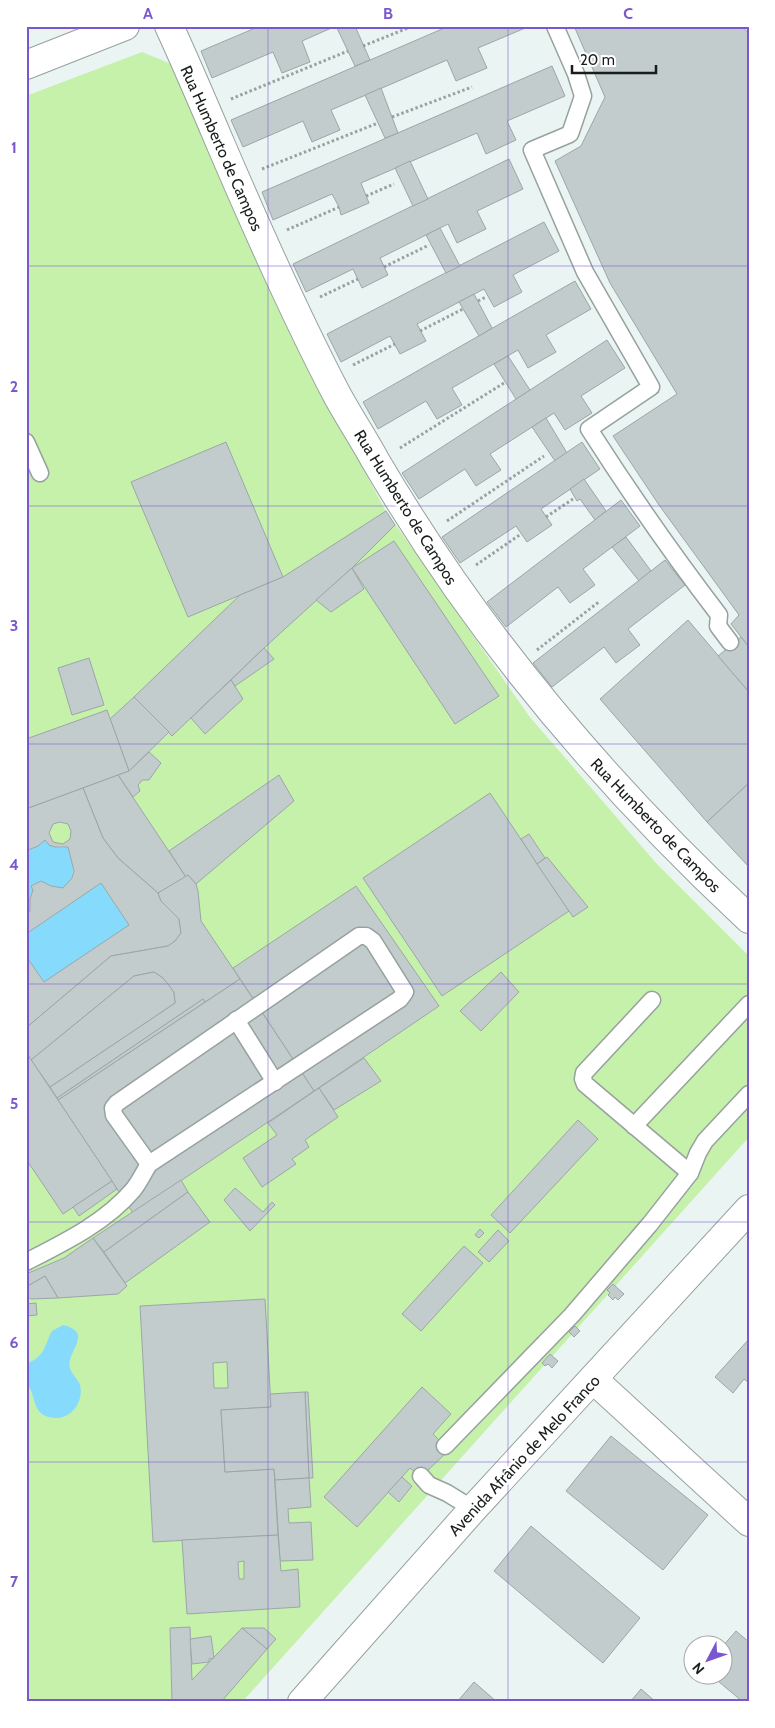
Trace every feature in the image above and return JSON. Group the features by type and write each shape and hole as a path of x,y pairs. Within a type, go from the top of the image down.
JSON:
{"street":[{"path":"26,66 125,26"},
{"name":"Rua Humberto de Campos","path":"169,26 257,228 318,358 386,480 435,558 480,622 538,695 603,771 696,868 749,919"},
{"name":"Avenida Afrânio de Melo Franco","path":"302,1702 473,1509 749,1209"},
{"path":"593,1379 749,1522"}],"lane":[{"path":"555,26 576,74 583,96 570,134 532,150 585,272 652,387 589,429 630,492 719,615 718,626 730,642"},
{"path":"26,442 40,473"},
{"path":"26,1262 66,1242 110,1213 134,1190 149,1164 400,1000 405,992 402,984 373,940 366,936 360,936 236,1020 112,1108 114,1116 149,1164"},
{"path":"652,1000 584,1073 583,1079 585,1084 690,1173"},
{"path":"634,1126 749,1004"},
{"path":"236,1020 275,1082"},
{"path":"445,1446 572,1315 650,1224 690,1173 701,1146 749,1094"},
{"path":"421,1476 429,1485 447,1493 473,1509"}],"path":[{"path":"364,46 413,26"},
{"path":"237,96 348,52"},
{"path":"392,117 472,87"},
{"path":"269,166 378,123"},
{"path":"366,196 394,184"},
{"path":"294,227 339,207"},
{"path":"384,267 428,245"},
{"path":"325,295 358,279"},
{"path":"478,301 486,297"},
{"path":"420,331 464,308"},
{"path":"355,364 395,344"},
{"path":"405,445 504,383"},
{"path":"451,518 544,456"},
{"path":"546,517 573,499"},
{"path":"479,562 521,534"},
{"path":"540,647 600,601"}],"green space":[{"path":"142,52 171,64 276,305 384,508 529,716 656,863 749,956 749,1137 242,1702 26,1702 26,96"}],"water":[{"path":"45,840 55,847 68,847 73,874 63,888 51,886 41,881 31,886 33,890 30,899 30,911 26,914 26,851 38,846"},
{"path":"101,883 129,925 44,982 26,956 26,934"},
{"path":"63,1325 72,1328 77,1333 77,1343 70,1362 70,1368 80,1385 81,1391 79,1402 72,1412 62,1417 47,1417 38,1409 30,1388 26,1383 26,1364 41,1354 52,1331"}],"building":[{"path":"260,26 336,26 302,41 310,62 282,73 273,52 212,78 201,51"},
{"path":"336,26 355,26 370,60 355,66"},
{"path":"449,26 530,26 478,48 487,68 456,81 447,60 331,110 340,130 312,142 303,121 243,147 231,120"},
{"path":"574,26 742,26 749,34 749,647 731,624 739,615 659,505 613,436 677,394 610,283 555,161 581,146 605,97"},
{"path":"552,66 565,96 507,121 516,140 486,154 477,133 361,183 369,203 341,215 332,194 273,220 262,192"},
{"path":"381,88 398,133 385,138 365,95"},
{"path":"509,159 523,189 477,211 486,229 457,243 448,224 380,258 388,275 362,288 353,269 306,292 293,264"},
{"path":"410,161 428,199 413,206 395,168"},
{"path":"544,222 559,251 513,275 522,292 494,307 484,289 417,324 426,341 400,354 390,336 341,362 327,334"},
{"path":"440,228 460,266 446,273 426,235"},
{"path":"575,281 591,309 546,335 556,352 528,368 518,350 452,388 462,405 437,419 426,401 378,429 363,402"},
{"path":"474,294 492,328 479,336 459,302"},
{"path":"607,340 625,368 581,396 592,413 565,430 554,413 490,454 501,470 476,486 465,469 419,499 402,473"},
{"path":"508,356 530,390 516,399 494,364"},
{"path":"546,418 567,453 555,461 532,427"},
{"path":"226,442 283,577 188,617 131,482"},
{"path":"582,442 600,469 541,509 552,525 527,542 516,526 460,563 442,537"},
{"path":"584,479 606,511 595,520 580,499 577,501 570,489"},
{"path":"621,500 640,526 583,569 595,585 570,603 558,587 506,627 487,602"},
{"path":"386,511 395,525 352,568 264,648 172,736 134,697 240,595 283,577"},
{"path":"626,537 651,571 639,581 612,547"},
{"path":"394,541 499,696 455,724 352,568"},
{"path":"665,560 685,585 628,629 640,645 616,663 604,647 552,687 533,663"},
{"path":"352,568 364,589 331,612 316,600"},
{"path":"688,620 749,692 749,783 707,822 600,699"},
{"path":"741,637 749,647 749,692 718,656"},
{"path":"264,648 274,659 235,686 231,680"},
{"path":"89,658 104,705 72,715 58,668"},
{"path":"231,680 243,699 205,734 191,718"},
{"path":"134,697 169,732 129,771 110,719"},
{"path":"107,710 129,771 26,809 26,739"},
{"path":"149,752 161,763 149,780 142,780 138,785 140,791 133,797 118,775 129,771"},
{"path":"118,775 186,877 158,893 118,858 103,838 83,788"},
{"path":"279,775 294,801 196,884 188,875 186,877 169,851"},
{"path":"749,783 749,867 707,822"},
{"path":"83,788 103,838 118,858 158,893 161,901 179,919 181,933 168,946 111,956 26,1028 26,956 44,982 129,925 101,883 26,934 26,914 30,911 30,899 33,890 31,886 41,881 51,886 63,888 72,878 74,871 68,847 55,847 49,845 45,840 38,846 26,851 26,809","holes":["60,822 68,824 71,831 70,839 63,844 53,842 49,833 53,824"]},
{"path":"490,793 569,911 442,996 363,878"},
{"path":"529,834 545,858 537,864 521,839"},
{"path":"547,857 588,907 573,917 537,864"},
{"path":"188,875 196,884 198,891 201,921 240,979 205,1002 203,999 57,1098 50,1087 175,1003 174,993 163,978 154,972 134,976 31,1060 26,1052 26,1028 111,956 168,946 175,941 181,933 179,919 161,901 158,893"},
{"path":"356,886 439,1006 314,1091 233,968"},
{"path":"154,972 163,978 171,988 174,993 175,1003 50,1087 31,1060 134,976"},
{"path":"501,972 519,992 481,1031 460,1011"},
{"path":"240,979 314,1091 133,1213 58,1100"},
{"path":"203,999 205,1002 58,1100 57,1098"},
{"path":"26,1052 112,1181 63,1214 26,1159"},
{"path":"364,1058 381,1081 334,1110 319,1088"},
{"path":"319,1088 338,1117 305,1140 309,1147 292,1159 296,1164 262,1187 243,1158 277,1135 268,1123"},
{"path":"578,1120 598,1139 510,1233 491,1215"},
{"path":"181,1180 188,1192 104,1252 93,1238"},
{"path":"112,1181 117,1189 79,1216 73,1207"},
{"path":"235,1188 263,1212 272,1202 275,1205 250,1231 224,1200"},
{"path":"188,1192 210,1222 125,1283 104,1252"},
{"path":"480,1229 484,1233 479,1238 475,1235"},
{"path":"498,1230 509,1241 489,1262 478,1252"},
{"path":"93,1238 127,1286 118,1294 58,1298 45,1276 26,1287 26,1274 64,1258"},
{"path":"464,1246 483,1263 421,1331 402,1314"},
{"path":"45,1276 58,1298 31,1299 26,1296 26,1287"},
{"path":"613,1284 624,1294 618,1300 615,1297 613,1300 608,1295 610,1293 607,1290"},
{"path":"265,1299 271,1407 221,1410 225,1472 274,1469 278,1535 153,1542 140,1306","holes":["227,1362 228,1388 214,1388 213,1363"]},
{"path":"36,1303 37,1315 26,1316 26,1304"},
{"path":"575,1326 580,1331 574,1337 569,1332"},
{"path":"749,1339 749,1383 744,1379 733,1393 715,1377"},
{"path":"550,1354 558,1361 552,1368 548,1364 545,1366 542,1363"},
{"path":"422,1387 451,1414 433,1434 449,1450 421,1477 410,1468 357,1527 324,1497"},
{"path":"305,1392 308,1392 313,1478 309,1478"},
{"path":"305,1392 309,1478 275,1480 274,1469 225,1472 221,1410 271,1407 270,1394"},
{"path":"611,1436 708,1515 663,1570 566,1491"},
{"path":"402,1477 412,1486 399,1502 388,1492"},
{"path":"309,1478 311,1507 288,1509 289,1523 311,1522 313,1560 280,1561 275,1480"},
{"path":"531,1526 640,1618 603,1663 494,1571"},
{"path":"278,1535 281,1571 298,1569 300,1607 187,1614 182,1540","holes":["244,1561 244,1579 239,1579 238,1562"]},
{"path":"190,1627 192,1680 242,1628 267,1649 221,1702 172,1702 170,1628"},
{"path":"242,1628 264,1628 276,1639 267,1649"},
{"path":"736,1631 749,1642 749,1702 743,1702 724,1686 732,1686 732,1636"},
{"path":"211,1636 214,1658 209,1659 209,1662 192,1664 190,1639"},
{"path":"474,1682 497,1702 457,1702"},
{"path":"641,1689 656,1702 630,1702"}]}
